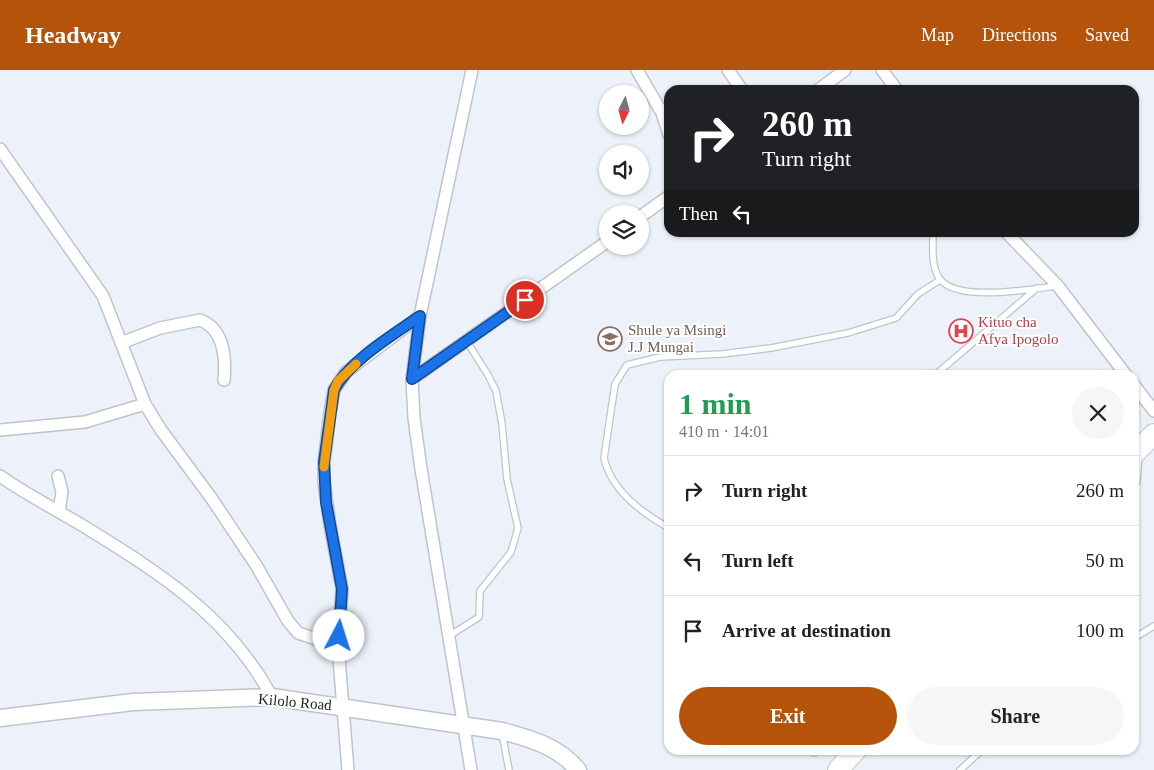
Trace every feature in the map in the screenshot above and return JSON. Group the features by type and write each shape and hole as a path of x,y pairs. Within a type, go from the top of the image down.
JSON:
{"highway":[{"path":"1139,449 1154,434"},
{"path":"838,770 852,755"}],"main road":[{"name":"Kilolo Road","path":"0,718 133,702 272,697 502,731 535,740 556,750 578,770"}],"street":[{"path":"471,770 462,724 414,418 412,379 420,316 472,70"},
{"path":"637,70 664,120"},
{"path":"728,70 738,85"},
{"path":"825,85 845,70"},
{"path":"882,70 893,85"},
{"path":"0,149 103,296 146,404 161,430 212,499 256,565 294,629 306,637 338,646"},
{"path":"649,210 664,200"},
{"path":"1011,237 1058,286 1122,370"},
{"path":"412,379 599,247"},
{"path":"348,770 338,646 342,589 326,502 324,462 334,390 346,372 420,316"},
{"path":"121,343 160,328 200,320 214,329 220,341 225,355 224,380"},
{"path":"1139,392 1154,411"},
{"path":"0,430 85,422 146,404"},
{"path":"0,476 60,512 196,602 233,639 252,664 272,697"},
{"path":"58,476 62,492 60,512"}],"lane":[{"path":"932,237 933,259 940,280 964,290 979,293 1058,286"},
{"path":"664,525 648,516 617,485 607,468 604,458 615,384 627,365 660,357 722,354 771,348 848,333 896,318 918,294 940,280"},
{"path":"941,370 1037,288"},
{"path":"448,637 479,617 480,591 511,552 518,528 507,479 502,424 496,391 466,340"},
{"path":"1139,635 1154,626"},
{"path":"502,731 509,770"},
{"path":"960,770 976,755"}],"slow traffic":[{"path":"324,467 334,390 338,381 356,364"}],"place":[{"name":"Kituo cha Afya Ipogolo","path":"961,331"},
{"name":"Shule ya Msingi J.J Mungai","path":"610,339"}],"route":[{"path":"339,636 342,589 324,482 324,462 330,412 334,390 338,381 346,372 420,316 412,379 525,300"}]}
